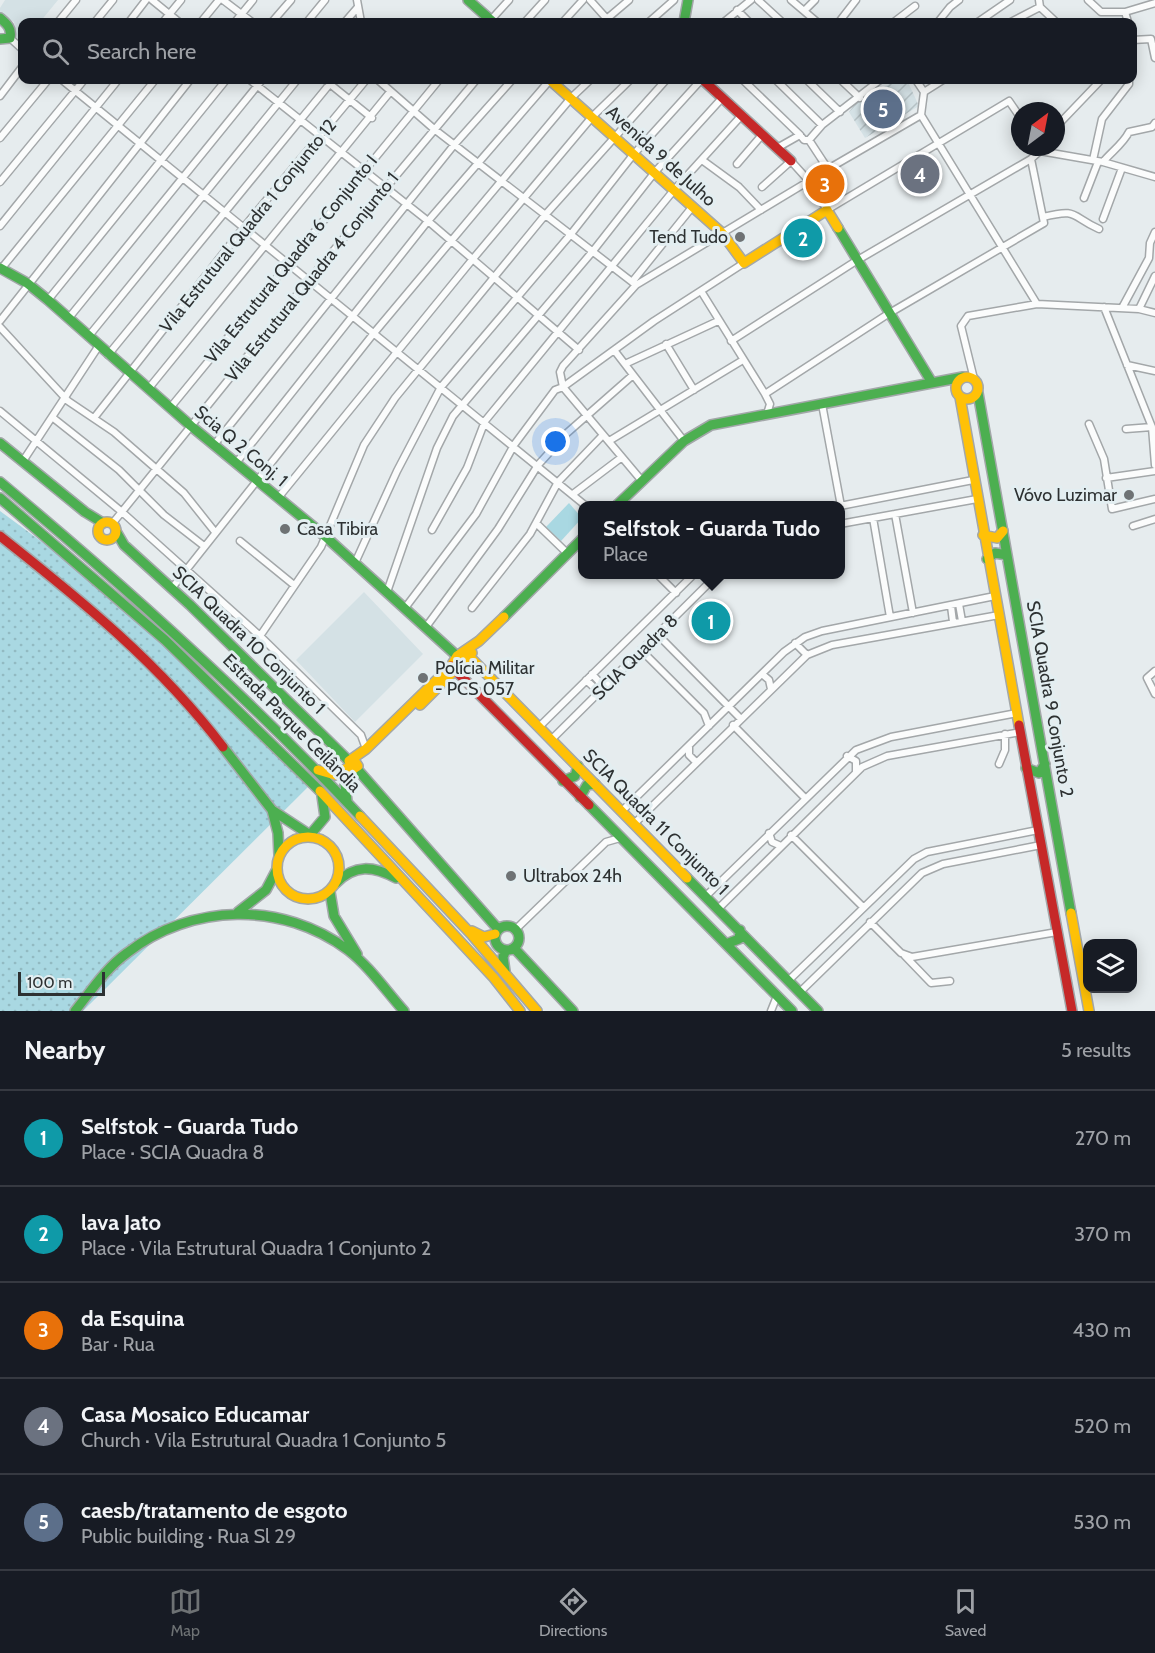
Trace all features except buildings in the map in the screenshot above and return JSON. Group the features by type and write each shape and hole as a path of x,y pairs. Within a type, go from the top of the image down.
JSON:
{"main road":[{"path":"685,18 688,0"},
{"path":"471,1 487,18"},
{"path":"0,18 11,29 5,38"},
{"name":"Avenida 9 de Julho","path":"555,84 723,233 744,263"},
{"path":"707,84 791,161"},
{"path":"621,501 684,441 711,425 936,380 963,377 974,379 978,385 978,393 970,399 936,380 888,314 826,210 744,263"},
{"name":"Scia Q 2 Conj. 1","path":"1,268 27,283 48,300 98,347 326,537 426,627 464,655"},
{"path":"963,377 957,383 958,394 1072,1011"},
{"name":"SCIA Quadra 9 Conjunto 2","path":"978,393 1089,1011"},
{"name":"SCIA Quadra 10 Conjunto 1","path":"0,443 108,530 353,765 496,931"},
{"name":"Estrada Parque Ceilândia","path":"0,482 94,560 223,677 347,801 505,971 537,1011"},
{"name":"Estrada Parque Ceilândia","path":"0,498 76,561 173,649 320,792 494,978 520,1011"},
{"path":"983,535 997,538 1003,531"},
{"path":"0,536 90,608 156,669 215,736 272,810 310,835 321,839 334,851 339,865 336,883"},
{"path":"314,767 334,775 353,765 578,543"},
{"path":"987,559 995,553 1007,555"},
{"name":"SCIA Quadra 11 Conjunto 1","path":"464,655 578,766 819,1011"},
{"path":"347,801 345,784 353,765 366,749 454,668"},
{"path":"454,668 789,1008"},
{"path":"1026,768 1035,773 1039,772 1045,764"},
{"path":"563,781 575,776 578,766"},
{"path":"580,797 587,785 595,784"},
{"path":"1030,792 1037,784 1048,787"},
{"path":"279,855 289,843 310,835 326,817 320,792"},
{"path":"238,912 259,898 274,880 279,855 278,833 272,810"},
{"path":"276,871 282,886 295,897 311,899 330,892 336,883 352,870 365,866 378,868 406,884"},
{"path":"330,892 338,924 369,971"},
{"path":"75,1011 112,967 141,942 189,920 238,912 270,914 322,934 348,950 404,1011"},
{"path":"456,919 484,937 506,925 515,930 518,940 503,957 505,971"},
{"path":"726,944 739,939 740,930"},
{"path":"496,931 496,944 510,949 573,1011"},
{"path":"749,968 749,957 753,953 763,953"}],"street":[{"path":"61,18 76,0"},
{"path":"98,18 113,0"},
{"path":"132,18 147,0"},
{"path":"152,0 173,18"},
{"path":"166,18 181,0"},
{"path":"205,18 221,0 247,18"},
{"path":"238,18 253,0"},
{"path":"276,18 291,0"},
{"path":"310,18 325,0"},
{"path":"494,18 509,0"},
{"path":"529,18 546,0"},
{"path":"567,18 583,0"},
{"path":"590,0 603,18"},
{"path":"608,18 629,0"},
{"path":"654,18 674,0"},
{"path":"728,18 751,0"},
{"path":"758,0 778,18"},
{"path":"791,0 812,18"},
{"path":"804,11 815,0"},
{"path":"842,18 856,0"},
{"path":"945,0 950,7"},
{"path":"941,18 959,0"},
{"path":"984,18 1010,0"},
{"path":"1088,0 1101,12 1125,12 1155,3"},
{"path":"348,18 357,3"},
{"path":"357,3 360,18"},
{"path":"1017,18 1039,3 1052,18"},
{"path":"899,18 915,6"},
{"path":"737,10 745,18"},
{"path":"1125,12 1127,18"},
{"path":"5,38 18,46"},
{"path":"1137,40 1151,39 1155,58"},
{"path":"0,96 18,72"},
{"path":"0,138 45,84"},
{"path":"67,84 581,501"},
{"path":"0,182 80,84"},
{"path":"0,226 115,84"},
{"path":"1,268 152,84"},
{"path":"0,321 27,283 187,84"},
{"path":"48,300 223,84"},
{"path":"68,319 258,84"},
{"path":"262,84 279,102 342,155 428,221 450,243 579,350"},
{"path":"88,337 294,84"},
{"path":"108,355 327,84"},
{"path":"332,84 372,118"},
{"name":"Vila Estrutural Quadra 1 Conjunto 12","path":"94,418 244,227 363,84"},
{"path":"382,84 454,145 593,250 634,284"},
{"name":"Vila Estrutural Quadra 6 Conjunto I","path":"170,408 436,84"},
{"name":"Vila Estrutural Quadra 4 Conjunto 1","path":"108,530 384,188 473,84"},
{"path":"214,445 454,145 508,84"},
{"path":"236,463 428,221 547,84"},
{"path":"171,588 374,333 571,98 586,84"},
{"path":"278,498 396,351 592,117 626,84"},
{"path":"260,636 326,537 364,445 376,423 546,214 613,135 662,84"},
{"path":"355,563 397,471 441,387 571,234 633,155 698,84"},
{"path":"747,84 804,140 809,140 828,169 921,115"},
{"path":"780,84 822,125"},
{"path":"811,84 840,112"},
{"path":"844,84 860,98"},
{"path":"809,140 822,125 860,98 873,84"},
{"path":"919,84 924,92 921,115 1037,304"},
{"path":"924,92 937,84"},
{"path":"1065,118 1097,84"},
{"path":"1084,198 1098,161 1102,119 1129,84"},
{"path":"149,388 342,155 390,92"},
{"path":"387,592 437,448 462,404 593,250 655,172 723,97"},
{"path":"762,187 791,161 809,181 826,210 1010,101 1011,103"},
{"path":"432,530 468,468 485,422 674,190 742,116"},
{"path":"1098,161 1125,141 1129,132 1152,127 1155,123"},
{"path":"737,164 762,135"},
{"path":"777,148 800,135"},
{"path":"1065,154 1155,176"},
{"path":"731,340 856,261 1034,156"},
{"path":"765,394 888,314 1044,224 1031,159"},
{"path":"702,160 740,187 761,210"},
{"path":"1103,219 1122,168"},
{"path":"634,284 809,181"},
{"path":"642,481 563,387 560,372 634,284 693,206"},
{"path":"1044,217 1067,211 1079,215 1099,229"},
{"path":"1122,308 1149,258 1155,231"},
{"path":"405,608 476,514 514,445 555,390 563,387 744,263"},
{"path":"1139,309 1155,276"},
{"path":"701,291 765,394 770,404 767,414"},
{"path":"974,379 962,326 968,316 1037,304 1104,306 1155,313"},
{"path":"1104,306 1152,427 1155,465"},
{"path":"625,364 718,321"},
{"path":"0,327 64,395 184,493 215,532"},
{"path":"666,344 694,390"},
{"path":"23,461 64,395 98,347"},
{"path":"614,350 684,441"},
{"path":"609,441 743,360"},
{"path":"1127,365 1155,371"},
{"path":"426,627 498,529 538,465 555,444 633,375"},
{"path":"822,404 839,501"},
{"path":"0,411 122,512 260,636 361,735 366,749"},
{"path":"52,417 140,490 164,515 204,546"},
{"path":"1089,424 1104,459 1112,508 1155,499"},
{"path":"1126,429 1152,427"},
{"path":"472,608 537,524 558,482 603,435"},
{"path":"573,494 622,457"},
{"path":"1106,478 1155,471"},
{"path":"845,505 973,480"},
{"path":"845,523 977,499"},
{"path":"895,514 913,613"},
{"path":"873,518 890,617"},
{"path":"1133,526 1155,519"},
{"path":"537,524 568,554"},
{"path":"240,541 294,585"},
{"path":"662,579 676,593"},
{"path":"539,727 689,579"},
{"name":"SCIA Quadra 8","path":"552,740 713,579"},
{"path":"622,811 795,643 822,631 996,596"},
{"path":"960,604 962,621"},
{"path":"951,606 953,622"},
{"path":"634,824 807,655 832,645 999,615"},
{"path":"658,635 740,718"},
{"path":"795,643 807,655"},
{"path":"641,650 704,713 709,726"},
{"path":"1155,671 1147,678 1155,694"},
{"path":"592,674 604,687"},
{"path":"762,674 769,680 771,689"},
{"path":"586,680 599,692"},
{"path":"706,896 847,756 870,743 891,737 1017,713"},
{"path":"733,725 805,798"},
{"path":"719,908 855,771 887,756 1021,732"},
{"path":"999,764 1005,750 1005,734"},
{"path":"361,735 376,740"},
{"path":"689,746 689,755 696,762"},
{"path":"847,756 856,762 855,771"},
{"path":"606,842 610,827"},
{"path":"788,981 903,868 927,852 1038,830"},
{"path":"769,833 772,842 781,846"},
{"path":"791,835 863,907"},
{"path":"515,930 606,842 620,838"},
{"path":"800,992 910,882 933,867 1041,845"},
{"path":"870,922 931,983 950,981"},
{"path":"905,956 1057,932"},
{"path":"833,936 845,946"},
{"path":"771,1011 777,996"},
{"path":"771,1011 789,1008"}],"shaded area":[{"path":"5,0 58,0 43,18 18,18 18,39 14,22 0,14 0,8"},
{"path":"889,84 909,84 919,106 865,138 849,112 855,104"},
{"path":"569,503 578,513 578,522 561,541 546,527"},
{"path":"0,511 110,592 316,779 83,1011 0,1011"},
{"path":"364,592 423,654 355,722 296,660"}],"traffic: fast":[{"path":"468,0 488,18"},
{"path":"685,18 688,0"},
{"path":"0,18 8,26 10,32 10,38 0,39"},
{"path":"838,228 931,381"},
{"path":"0,268 27,283 48,300 191,426 326,537 457,656"},
{"path":"621,501 684,441 711,425 963,377"},
{"path":"978,393 1071,913"},
{"path":"0,443 85,512 103,523"},
{"path":"0,482 185,644 274,728 360,816"},
{"path":"0,498 165,640 320,791"},
{"path":"117,533 124,545 190,605 349,761"},
{"path":"504,617 578,543"},
{"path":"987,559 995,553 1007,555"},
{"path":"223,747 272,810 278,833 279,855"},
{"path":"1026,768 1039,773 1045,764"},
{"path":"563,781 575,776 578,766"},
{"path":"357,769 498,929"},
{"path":"347,801 345,784 352,770"},
{"path":"580,797 587,785 595,784"},
{"path":"310,835 325,817 322,796"},
{"path":"589,805 792,1011"},
{"path":"272,810 310,835"},
{"path":"336,883 350,873 364,869 380,871 396,878"},
{"path":"238,912 266,890 276,871"},
{"path":"687,878 818,1011"},
{"path":"330,892 334,916 357,954"},
{"path":"75,1011 112,966 152,937 179,925 208,917 237,914 266,916 295,923 322,934 348,950 371,971 404,1011"},
{"path":"507,926 516,929 519,938 516,947 507,950 498,947 495,938 498,929 507,926"},
{"path":"726,944 739,939 740,930"},
{"path":"514,948 573,1011"},
{"path":"505,971 503,957 506,950"}],"traffic: slow":[{"path":"554,84 722,233 744,263 827,210 838,228"},
{"path":"963,377 971,377 978,384 978,388 978,392 971,399 963,399 956,392 956,384 963,377"},
{"path":"960,397 1019,725"},
{"path":"107,522 113,525 116,531 113,537 107,540 101,537 98,531 101,525 107,522"},
{"path":"983,535 997,538 1003,531"},
{"path":"354,760 358,766 352,770 349,761 366,749 451,666 457,656 479,641 504,617"},
{"path":"465,652 687,878"},
{"path":"420,705 472,653"},
{"path":"318,770 335,775 349,767"},
{"path":"320,791 494,978 520,1011"},
{"path":"360,816 472,935 537,1011"},
{"path":"302,837 314,837 330,846 337,856 339,868 337,880 330,890 314,899 302,899 291,894 282,885 277,874 277,862 282,851 291,842 302,837"},
{"path":"1071,913 1089,1011"},
{"path":"472,931 484,937 495,934"}],"traffic: jam":[{"path":"707,84 791,161"},
{"path":"0,536 118,634 173,688 223,747"},
{"path":"451,666 589,805"},
{"path":"1019,725 1072,1011"}],"place":[{"name":"caesb/tratamento de esgoto","path":"883,109"},
{"name":"Casa Mosaico Educamar","path":"920,174"},
{"name":"da Esquina","path":"825,184"},
{"name":"Tend Tudo","path":"740,237"},
{"name":"lava Jato","path":"803,238"},
{"name":"Vóvo Luzimar","path":"1129,495"},
{"name":"Casa Tibira","path":"285,529"},
{"name":"Selfstok - Guarda Tudo","path":"711,621"},
{"name":"Polícia Militar - PCS 057","path":"423,678"},
{"name":"Ultrabox 24h","path":"511,876"}]}
